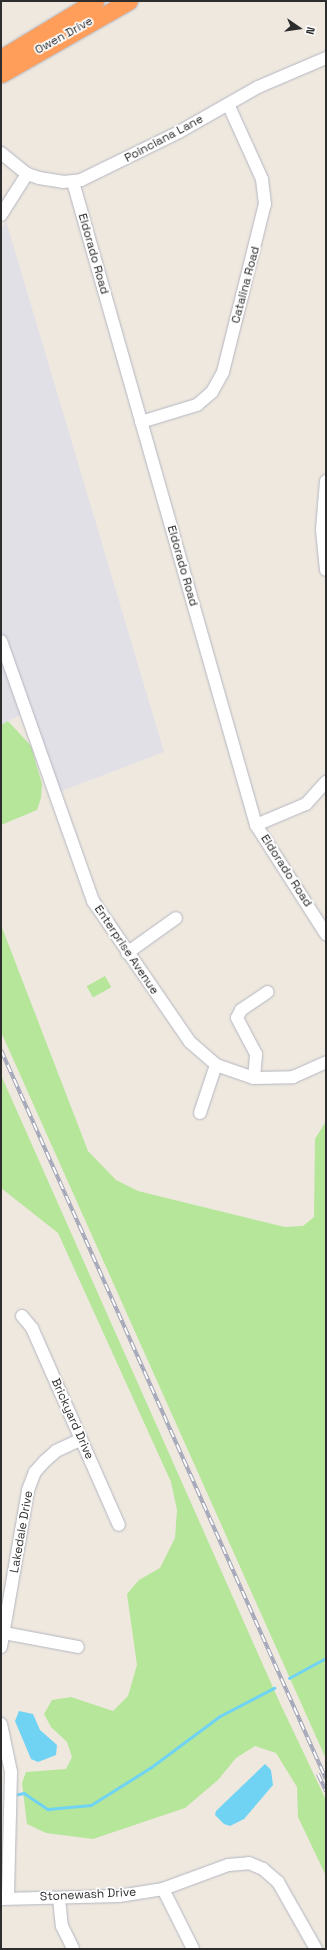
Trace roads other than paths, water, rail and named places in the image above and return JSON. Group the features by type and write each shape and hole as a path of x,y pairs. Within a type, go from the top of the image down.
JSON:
{"highway":[{"name":"Owen Drive","path":"1,58 95,1"},
{"name":"Owen Drive","path":"1,74 129,1"},
{"path":"1,66 19,55 23,45"}],"street":[{"name":"Poinciana Lane","path":"1,153 27,174 51,181 73,182 93,177 258,87 326,58"},
{"name":"Catalina Road","path":"141,422 197,404 212,392 223,372 265,204 262,179 228,104"},
{"path":"1,215 27,174"},
{"name":"Eldorado Road","path":"73,182 256,825 326,934"},
{"path":"326,481 322,530 326,570"},
{"name":"Enterprise Avenue","path":"1,640 85,883 102,918 190,1042 216,1065 254,1078 293,1077 326,1062"},
{"path":"256,825 297,809 324,789"},
{"path":"127,953 176,918"},
{"path":"254,1078 256,1054 237,1018 241,1010 268,992"},
{"path":"200,1113 216,1065"},
{"name":"Brickyard Drive","path":"22,1316 32,1328 80,1440 119,1525"},
{"name":"Lakedale Drive","path":"1,1647 28,1490 35,1472 45,1461 56,1451 80,1440"},
{"path":"4,1633 78,1647"},
{"path":"1,1724 4,1746 11,1772 11,1824 4,1898"},
{"name":"Stonewash Drive","path":"4,1898 59,1899 119,1896 164,1889 228,1865 257,1865 278,1882 316,1949"},
{"path":"164,1889 193,1949"},
{"path":"59,1899 62,1926 72,1949"}],"water":[{"path":"19,1711 33,1714 40,1730 57,1745 56,1755 38,1762 31,1759 15,1721"},
{"path":"265,1764 271,1770 273,1785 244,1819 230,1826 224,1824 215,1815 216,1811"}],"waterway":[{"path":"289,1678 326,1658"},
{"path":"13,1795 24,1793 48,1809 91,1805 150,1768 220,1716 274,1688"}],"railway":[{"path":"1,1050 326,1779"},
{"path":"318,1774 326,1791"}]}
